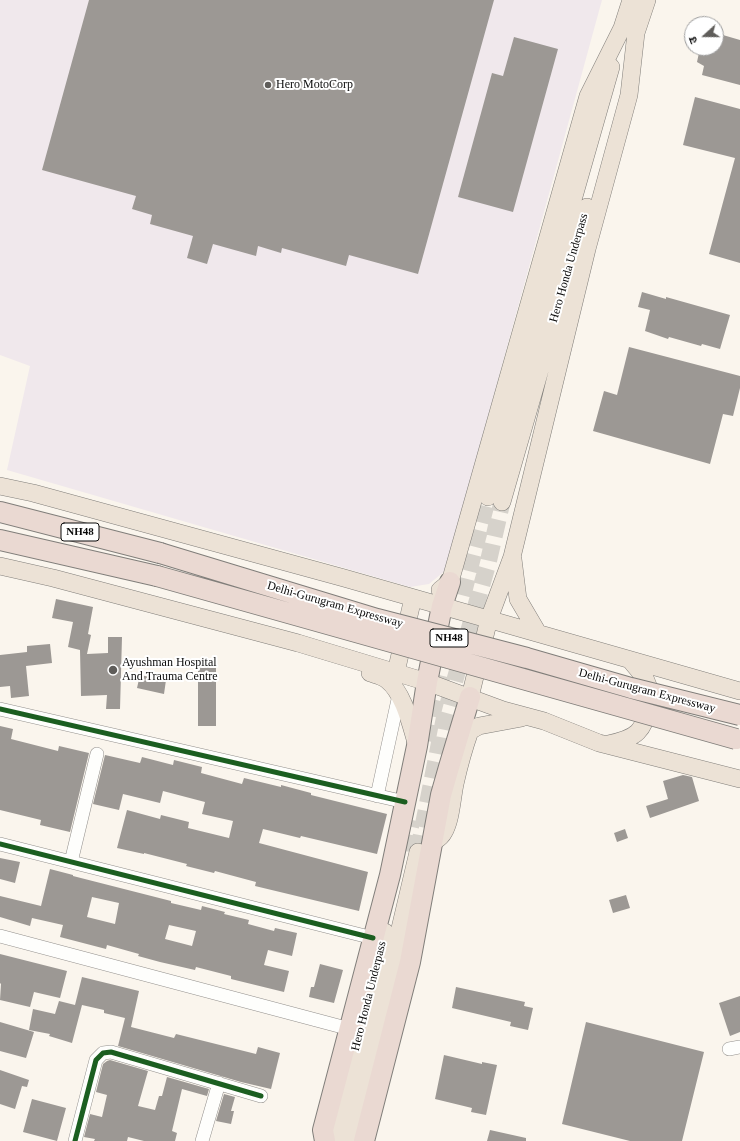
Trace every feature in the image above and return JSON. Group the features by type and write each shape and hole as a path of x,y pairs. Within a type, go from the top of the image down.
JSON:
{"highway":[{"name":"Delhi-Gurugram Expressway","path":"0,512 160,553 377,619 527,658 631,688 740,715"},
{"name":"Delhi-Gurugram Expressway","path":"0,540 157,576 740,740"},
{"path":"325,1141 323,1130 390,875 417,746 427,682 442,606 450,582"},
{"path":"364,1141 410,962 418,848 441,795 448,767 467,707"}],"main road":[{"path":"467,707 489,619 512,557 587,249 629,94 629,31 631,0"},
{"path":"408,596 434,595 450,582 588,96 647,0"},
{"name":"Hero Honda Underpass","path":"495,499 629,31"},
{"path":"0,486 33,492 408,596 740,691"},
{"path":"512,557 518,599 538,633"},
{"path":"0,566 53,578 298,643 427,682 467,707 503,710 544,721 599,743 608,744 740,779"},
{"path":"396,672 408,596"},
{"path":"316,649 323,657 331,661 381,676 392,685 399,695 417,746"},
{"path":"608,744 626,741 634,737 641,729 653,698 645,678 630,660"},
{"path":"418,848 440,838 445,832 464,748 470,731 479,726 528,717"},
{"name":"Hero Honda Underpass","path":"333,1141 418,848"},
{"name":"Hero Honda Underpass","path":"350,1141 418,848"}],"street":[{"path":"377,796 399,695"},
{"path":"0,709 405,802"},
{"path":"71,862 97,754"},
{"path":"0,844 373,938"},
{"path":"0,936 350,1029"},
{"path":"75,1141 96,1060 103,1053 111,1052 261,1096"},
{"path":"202,1141 219,1083"}],"shaded area":[{"name":"Hero MotoCorp","path":"0,0 602,0 446,570 429,584 410,587 7,470 30,366 0,355"}],"building":[{"name":"Hero MotoCorp","path":"89,0 494,0 418,274 349,255 346,266 282,248 281,253 258,246 256,256 213,244 207,264 187,258 193,236 150,224 152,215 132,209 136,196 42,170"},
{"path":"724,35 740,40 740,85 702,75 704,66 697,62 698,56 724,56"},
{"path":"514,37 558,49 513,212 458,197 492,73 503,76"},
{"path":"695,97 740,109 740,263 709,254 735,158 683,145"},
{"path":"642,292 666,299 666,297 730,315 720,349 702,344 701,346 669,337 668,339 645,331 650,310 638,307"},
{"path":"629,347 740,376 740,388 733,416 723,414 710,464 593,431 604,391 617,395"},
{"path":"56,599 93,607 88,634 91,635 87,654 108,653 108,637 122,637 120,709 106,709 107,695 81,696 80,650 68,647 73,622 52,618"},
{"path":"50,644 52,663 26,666 29,696 11,698 10,686 0,687 0,655 27,652 27,646"},
{"path":"198,667 216,667 216,726 198,726"},
{"path":"140,675 166,680 164,694 137,688"},
{"path":"0,726 13,729 11,739 58,751 59,746 89,753 70,832 40,825 41,820 0,810"},
{"path":"105,755 140,763 142,757 173,765 174,760 202,767 201,773 242,784 244,778 281,787 281,785 311,793 311,795 387,814 377,854 301,836 300,838 263,829 259,843 368,872 359,911 255,886 256,882 215,871 214,873 186,866 187,864 117,848 127,810 160,819 161,815 189,822 188,828 229,838 233,821 202,814 205,802 163,791 160,803 123,794 119,810 93,804"},
{"path":"683,775 692,777 699,801 650,818 646,806 668,799 663,781"},
{"path":"625,829 628,838 617,842 614,833"},
{"path":"0,858 20,862 15,883 0,879"},
{"path":"50,869 171,901 171,903 201,910 202,906 225,912 224,914 249,920 248,924 274,931 275,928 297,933 292,956 268,950 264,965 289,971 284,992 231,979 231,976 196,967 195,970 160,962 138,956 139,954 107,945 106,949 60,937 63,925 32,918 30,926 0,917 0,896 41,906","holes":["92,897 119,903 115,924 87,917","169,925 196,931 192,946 165,939"]},
{"path":"626,895 630,908 613,913 609,900"},
{"path":"0,954 67,971 60,998 34,992 30,1007 0,1000"},
{"path":"320,964 343,970 334,1003 309,997 311,987 314,987"},
{"path":"82,977 139,991 131,1027 174,1038 176,1034 256,1054 258,1047 280,1053 271,1089 241,1082 118,1046 125,1018 104,1013 104,1010 82,1005 72,1043 49,1036 50,1034 29,1030 33,1009 55,1014 59,1001 75,1005"},
{"path":"456,987 525,1002 524,1006 533,1008 528,1030 510,1026 511,1022 452,1008"},
{"path":"740,996 740,1032 730,1036 719,1003"},
{"path":"0,1022 34,1032 26,1058 0,1051"},
{"path":"586,1022 704,1052 682,1141 630,1141 562,1124"},
{"path":"444,1055 482,1064 482,1062 497,1065 486,1115 471,1112 472,1108 435,1099"},
{"path":"110,1060 148,1071 138,1106 155,1110 159,1096 162,1096 167,1077 209,1089 207,1096 182,1089 172,1131 177,1133 175,1141 144,1141 128,1137 127,1141 94,1141 95,1139 84,1137 90,1114 102,1117 107,1095 96,1092 103,1064"},
{"path":"0,1070 29,1080 27,1087 22,1086 15,1109 0,1104"},
{"path":"224,1094 235,1097 231,1111 234,1111 231,1124 216,1121"},
{"path":"32,1099 66,1108 57,1141 23,1132"},
{"path":"490,1130 526,1138 526,1141 487,1141"}],"tunnel":[{"path":"427,741 432,715 488,497"},
{"path":"418,852 445,715 488,563 502,502"},
{"path":"405,851 412,820"}],"cycle path":[{"path":"0,709 405,802"},
{"path":"0,844 373,938"},
{"path":"75,1141 96,1060 103,1053 111,1052 261,1096"}],"place":[{"name":"Hero MotoCorp","path":"268,85"},
{"name":"Ayushman Hospital And Trauma Centre","path":"113,670"}]}
